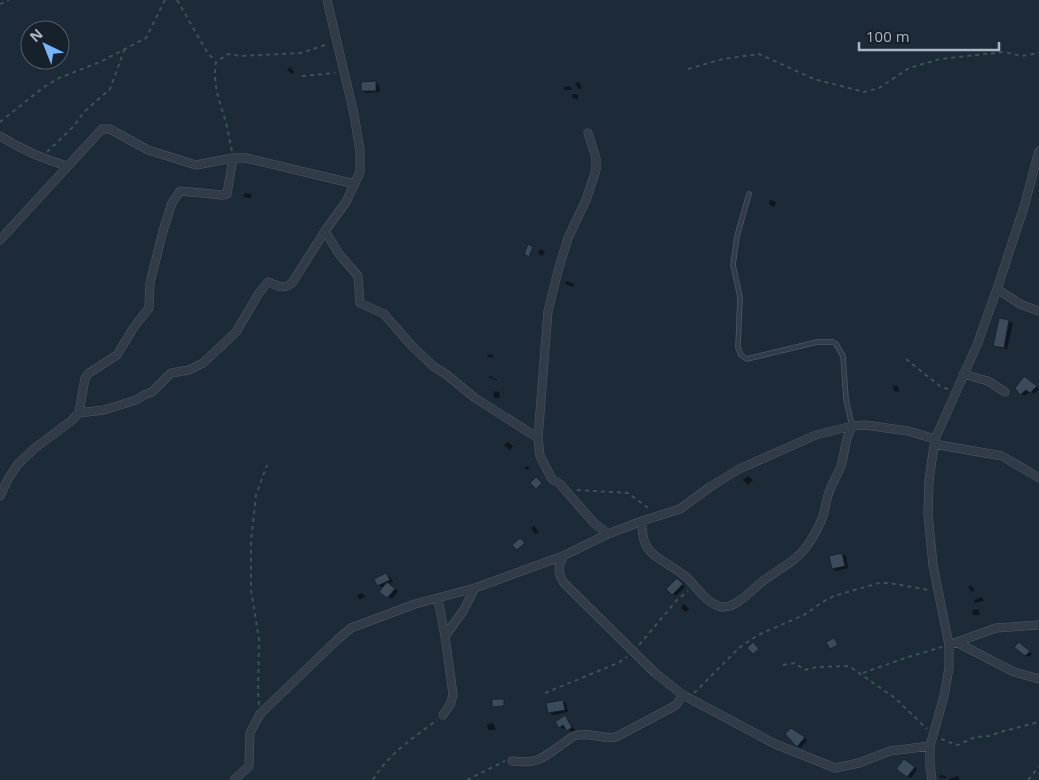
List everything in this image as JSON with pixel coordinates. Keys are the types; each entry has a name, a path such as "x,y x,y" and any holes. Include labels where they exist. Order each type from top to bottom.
{"street":[{"path":"79,413 104,410 136,400 152,392 170,374 189,370 202,363 236,332 259,293 268,282 281,288 287,287 292,283 346,202 360,172 360,151 327,0"},
{"path":"0,240 102,129 110,129 148,150 196,165 233,158 246,158 355,184"},
{"path":"588,133 596,158 596,170 586,200 568,238 548,310 538,438 540,456 552,479 560,484 594,523 608,534"},
{"path":"0,136 40,158 67,166"},
{"path":"932,780 930,746 944,696 952,644 933,565 928,514 929,480 934,441 977,345 1024,207 1039,151"},
{"path":"0,496 18,464 79,413 85,378 89,373 117,355 134,327 149,308 150,283 163,231 172,204 180,191 227,194 233,158"},
{"path":"325,231 338,254 358,276 360,303 384,314 412,346 433,366 475,398 538,438"},
{"path":"997,289 1020,304 1039,311"},
{"path":"963,374 988,381 1005,392"},
{"path":"234,780 249,766 250,732 260,714 351,628 415,604 475,588 563,556 608,534 680,509 739,469 816,435 852,426 865,425 908,431 934,441 1002,456 1039,478"},
{"path":"642,521 641,532 646,548 652,555 686,576 694,587 712,603 721,608 739,601 763,580 793,560 806,547 823,517 829,491 841,466 848,433 852,426"},
{"path":"563,556 558,575 564,583 655,672 686,697 775,744 835,768 890,751 930,746"},
{"path":"445,636 463,611 475,588"},
{"path":"438,599 453,694 451,703 442,715"},
{"path":"952,644 996,628 1039,625"},
{"path":"952,644 1014,672 1039,679"},
{"path":"512,761 528,763 538,761 573,737 583,734 609,738 616,736 670,709 686,697"}],"lane":[{"path":"749,194 737,236 733,265 740,297 738,348 741,355 747,359 817,342 833,342 843,356 846,400 852,426"}],"path":[{"path":"0,4 8,0"},
{"path":"0,122 44,87 59,78 100,62 146,38 165,0"},
{"path":"177,0 207,52 216,62"},
{"path":"233,158 227,127 216,92 214,73 216,62 228,54 241,56 301,53 336,41"},
{"path":"40,158 73,127 85,111 110,90 125,48"},
{"path":"688,69 723,59 760,54 814,79 864,92 879,88 908,68 940,59 1004,52 1022,56 1039,54"},
{"path":"302,76 344,73"},
{"path":"906,359 941,386 955,391"},
{"path":"260,714 258,693 259,639 251,590 251,542 256,495 267,465"},
{"path":"577,490 628,493 659,516"},
{"path":"686,697 740,647 758,635 804,615 834,596 879,583 939,590"},
{"path":"545,693 618,664 634,651 677,600 694,587"},
{"path":"862,673 952,644"},
{"path":"783,665 795,663 804,670 817,667 850,666 894,698 933,735 954,744 975,737 990,736 1039,722"},
{"path":"373,780 379,770 409,740 442,715"},
{"path":"467,780 503,761 512,761"},
{"path":"1028,780 1039,767"}],"building":[{"path":"376,81 376,91 361,91 361,82"},
{"path":"528,244 533,247 529,257 524,254"},
{"path":"999,318 1009,320 1004,348 993,346"},
{"path":"1024,376 1037,386 1030,393 1026,390 1020,395 1015,388"},
{"path":"536,477 542,483 536,489 530,483"},
{"path":"520,538 525,543 517,550 512,545"},
{"path":"842,553 845,566 832,569 829,556"},
{"path":"386,573 390,580 377,586 374,579"},
{"path":"677,578 683,584 672,595 666,589"},
{"path":"387,582 395,589 387,598 379,592"},
{"path":"834,638 838,645 830,649 826,642"},
{"path":"753,642 759,649 753,654 747,648"},
{"path":"1019,642 1030,651 1025,656 1014,647"},
{"path":"492,699 504,699 504,706 492,707"},
{"path":"563,700 565,710 548,713 546,703"},
{"path":"565,715 572,727 567,731 563,725 559,728 555,722"},
{"path":"791,728 805,737 797,747 785,734"},
{"path":"904,759 915,767 907,777 896,769"}]}
